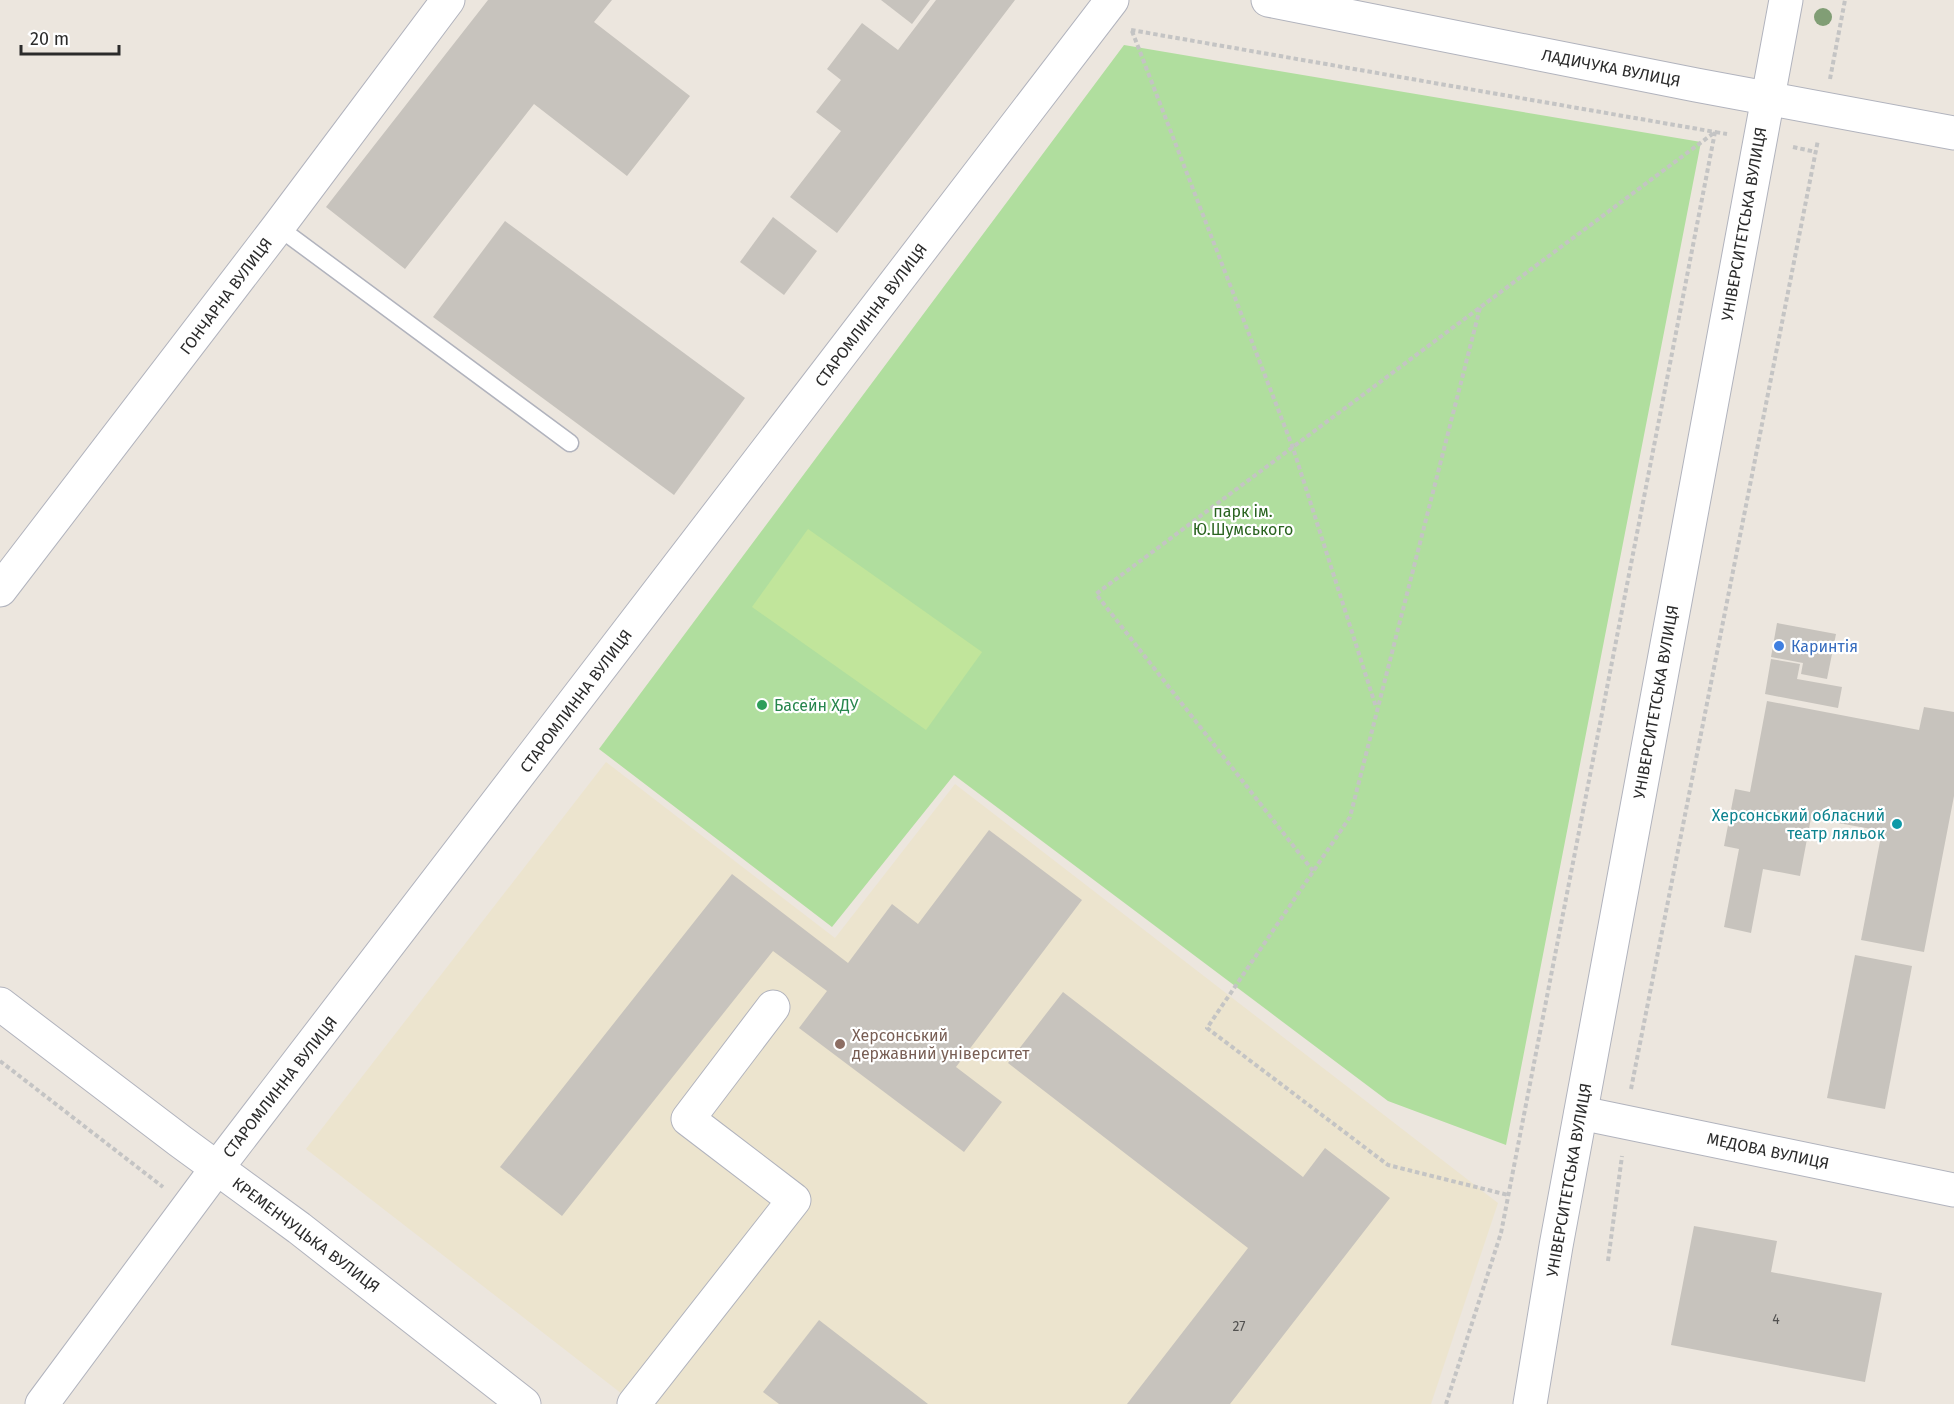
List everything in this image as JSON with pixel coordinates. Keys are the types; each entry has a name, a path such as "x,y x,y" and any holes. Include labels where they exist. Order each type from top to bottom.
{"street":[{"name":"ГОНЧАРНА ВУЛИЦЯ","path":"0,590 278,227 448,0"},
{"name":"СТАРОМЛИННА ВУЛИЦЯ","path":"42,1404 217,1168 1113,0"},
{"name":"ЛАДИЧУКА ВУЛИЦЯ","path":"1268,0 1767,99 1954,133"},
{"name":"УНІВЕРСИТЕТСЬКА ВУЛИЦЯ","path":"1530,1404 1556,1246 1786,0"},
{"name":"КРЕМЕНЧУЦЬКА ВУЛИЦЯ","path":"0,1004 299,1228 524,1404"},
{"path":"634,1404 794,1200 688,1119 773,1006"},
{"name":"МЕДОВА ВУЛИЦЯ","path":"1581,1113 1954,1190"}],"lane":[{"path":"278,227 570,443"}],"path":[{"path":"1829,88 1845,0"},
{"path":"1377,709 1293,448 1132,30 1728,135"},
{"path":"1608,1261 1632,1081 1820,130"},
{"path":"1313,871 1096,594 1715,132"},
{"path":"1446,1404 1501,1233 1715,132"},
{"path":"1792,147 1816,152"},
{"path":"1480,308 1350,817 1207,1028 1388,1165 1508,1195"},
{"path":"0,1061 160,1184 183,1215"}],"shaded area":[{"name":"Херсонський державний університет","path":"606,762 835,938 955,784 1498,1203 1431,1404 635,1404 306,1149"}],"green space":[{"name":"парк ім. Ю.Шумського","path":"1124,45 1701,142 1506,1145 1388,1101 954,775 832,927 599,749"},
{"path":"808,529 982,652 926,730 752,607"}],"building":[{"path":"488,0 612,0 594,22 690,96 627,176 534,104 405,269 326,207"},
{"path":"881,0 930,0 912,24"},
{"path":"936,0 1015,0 837,233 790,197 841,131 816,112 841,80 827,69 862,23 898,50"},
{"path":"773,217 817,251 784,295 740,262"},
{"path":"505,221 745,398 674,495 433,317"},
{"path":"1777,623 1836,634 1827,679 1801,674 1803,663 1771,657"},
{"path":"1771,659 1800,664 1797,679 1842,687 1838,708 1765,694"},
{"name":"Херсонський обласний театр ляльок","path":"1767,701 1919,730 1924,707 1954,712 1954,796 1924,952 1861,940 1882,831 1811,818 1800,876 1763,869 1751,933 1724,927 1739,849 1724,846 1735,789 1750,792"},
{"path":"989,830 1082,900 956,1067 1002,1102 964,1152 799,1028 827,991 773,951 562,1216 500,1167 732,874 848,963 892,904 918,924"},
{"path":"1855,955 1912,966 1885,1109 1827,1098"},
{"path":"1063,992 1303,1177 1325,1148 1390,1198 1230,1404 1127,1404 1248,1248 1008,1063"},
{"path":"1694,1226 1777,1241 1771,1272 1882,1293 1865,1382 1671,1345"},
{"path":"819,1320 928,1404 779,1404 763,1392"}],"place":[{"name":"Каринтія","path":"1779,646"},
{"name":"Басейн ХДУ","path":"762,705"},
{"name":"Херсонський обласний театр ляльок","path":"1897,824"},
{"name":"Херсонський державний університет","path":"840,1044"}]}
